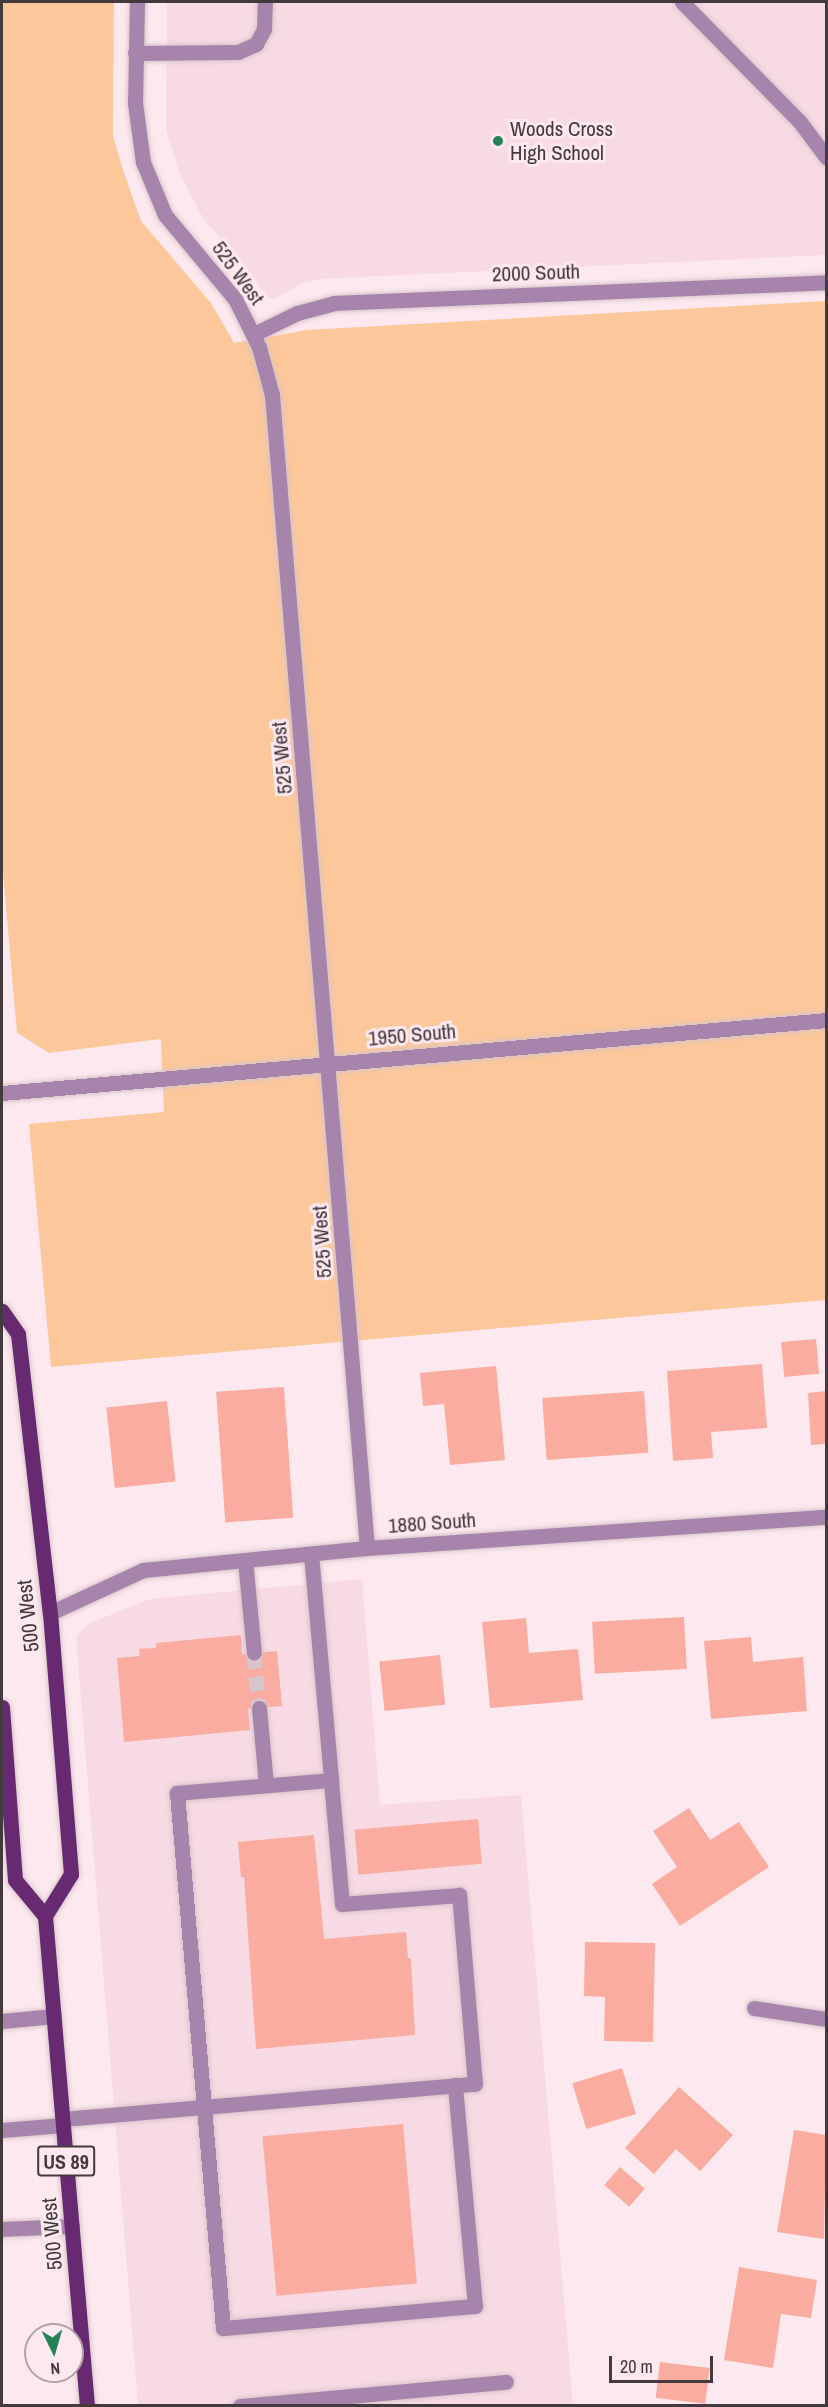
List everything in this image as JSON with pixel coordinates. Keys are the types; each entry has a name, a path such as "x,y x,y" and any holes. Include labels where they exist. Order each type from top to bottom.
{"main road":[{"name":"500 West","path":"2,1311 18,1334 50,1612 71,1874 45,1916 87,2406"},
{"path":"2,1707 15,1880 45,1916"}],"street":[{"name":"525 West","path":"137,2 136,133 156,196 165,215 235,298 254,334 266,367 275,421 367,1548"},
{"path":"135,53 237,52 256,44 264,29 265,2"},
{"path":"682,2 800,122 826,157"},
{"name":"2000 South","path":"254,334 297,313 334,303 826,282"},
{"name":"1950 South","path":"2,1093 826,1020"},
{"name":"1880 South","path":"50,1612 144,1570 367,1548 826,1517"},
{"path":"2,2130 204,2108 475,2084 459,1895 342,1904 311,1554"},
{"path":"245,1560 254,1653"},
{"path":"259,1708 266,1785"},
{"path":"331,1780 177,1793 224,2328 475,2306 455,2085"},
{"path":"754,2008 826,2019"},
{"path":"2,2021 54,2016"},
{"path":"2,2229 72,2226"},
{"path":"240,2406 506,2382"}],"shaded area":[{"path":"2,2 114,2 113,136 124,173 141,221 211,303 234,343 307,330 826,301 826,1300 51,1367 29,1124 164,1112 161,1039 49,1053 17,1033 2,861"},
{"name":"Woods Cross High School","path":"167,2 826,2 826,255 320,279 300,284 275,299 267,298 250,272 204,220 179,172 166,130"},
{"path":"362,1579 380,1805 521,1795 573,2405 138,2405 76,1636 88,1624 150,1599"}],"building":[{"path":"816,1339 819,1374 784,1377 781,1342"},
{"path":"762,1364 767,1428 711,1432 713,1458 673,1461 667,1371"},
{"path":"496,1366 505,1460 450,1465 444,1404 423,1406 420,1373"},
{"path":"284,1387 293,1518 225,1522 216,1392"},
{"path":"644,1391 648,1453 547,1460 542,1398"},
{"path":"826,1391 826,1444 811,1445 808,1393"},
{"path":"167,1401 175,1482 115,1488 106,1407"},
{"path":"684,1617 687,1669 595,1674 592,1622"},
{"path":"526,1618 529,1653 578,1649 583,1700 490,1708 482,1622"},
{"path":"241,1635 242,1654 277,1651 282,1706 248,1709 250,1730 124,1742 117,1658 140,1656 139,1649 156,1648 156,1643"},
{"path":"751,1637 753,1662 803,1657 807,1711 711,1719 704,1641"},
{"path":"440,1655 445,1705 385,1711 379,1661"},
{"path":"689,1808 710,1840 739,1822 769,1867 680,1926 652,1884 677,1867 653,1831"},
{"path":"478,1819 482,1864 358,1875 354,1830"},
{"path":"314,1835 324,1939 406,1932 408,1958 411,1958 415,2035 256,2049 244,1877 241,1877 238,1842"},
{"path":"585,1942 655,1943 653,2042 604,2041 605,1997 584,1996"},
{"path":"622,2068 636,2114 586,2129 572,2083"},
{"path":"679,2087 733,2135 700,2171 676,2149 654,2174 625,2148"},
{"path":"403,2124 417,2283 276,2296 263,2136"},
{"path":"794,2130 826,2135 824,2239 777,2232"},
{"path":"620,2167 645,2189 629,2207 604,2185"},
{"path":"739,2267 817,2280 811,2318 781,2314 773,2368 724,2360"},
{"path":"660,2362 710,2368 705,2404 656,2398"}],"tunnel":[{"path":"254,1653 259,1708"}],"place":[{"name":"Woods Cross High School","path":"498,141"}]}
